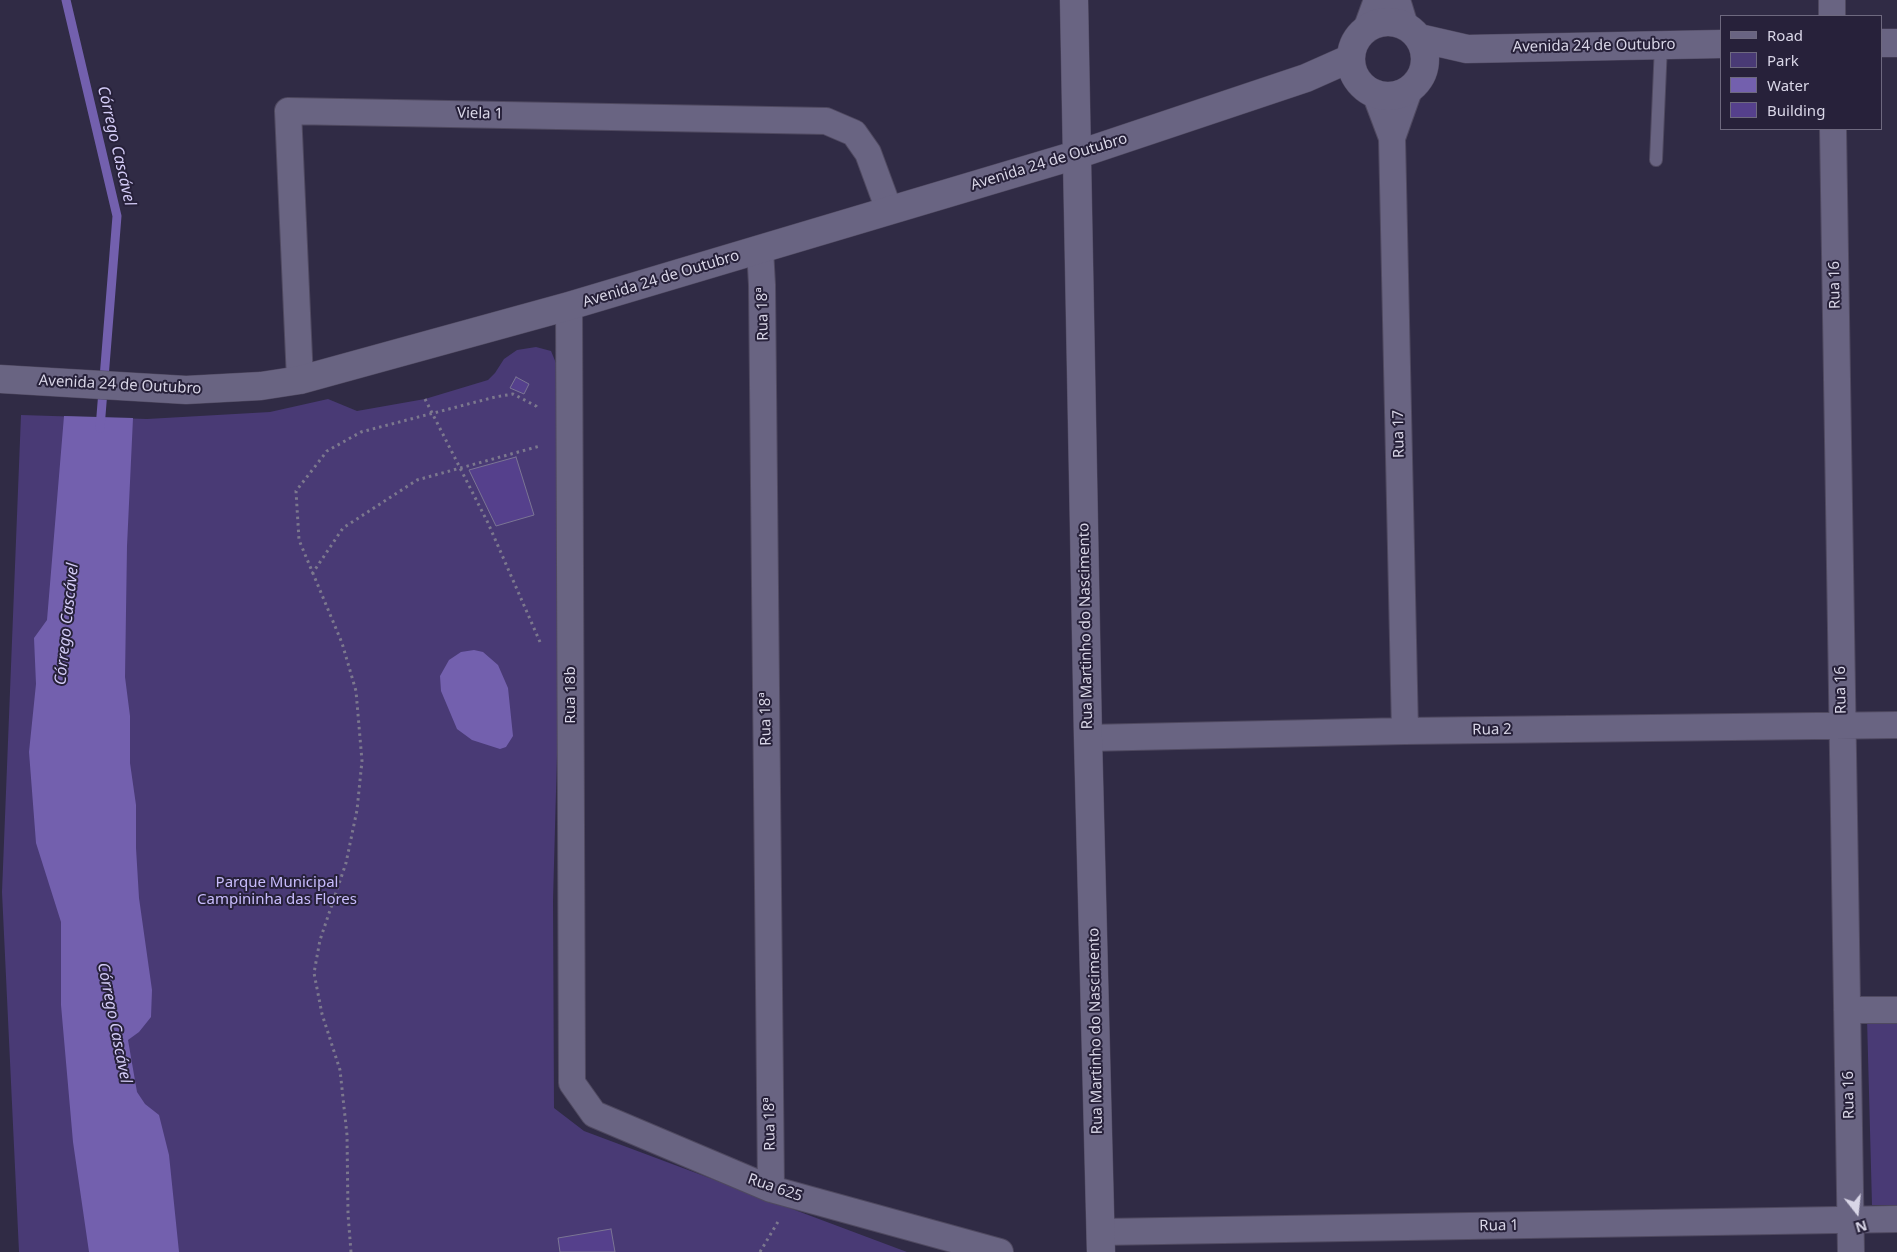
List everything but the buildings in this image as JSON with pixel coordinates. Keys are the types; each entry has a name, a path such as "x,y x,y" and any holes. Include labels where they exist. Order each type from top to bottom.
{"street":[{"name":"Rua Martinho do Nascimento","path":"1074,0 1088,738 1101,1242"},
{"path":"1377,0 1366,30 1355,42 1361,77 1392,96 1409,90 1419,80 1424,68 1425,52 1412,32 1398,0"},
{"path":"1832,0 1832,15"},
{"path":"1366,30 1385,22 1412,32"},
{"name":"Avenida 24 de Outubro","path":"1412,32 1467,49 1720,44"},
{"path":"1882,43 1897,43"},
{"name":"Avenida 24 de Outubro","path":"1424,68 1467,49"},
{"name":"Avenida 24 de Outubro","path":"2,379 186,390 261,386 300,380 569,306 1076,155 1306,78 1361,77"},
{"name":"Rua 17","path":"1361,77 1392,138"},
{"name":"Rua 17","path":"1405,730 1392,138 1409,90"},
{"name":"Viela 1","path":"300,380 288,111 826,121 854,133 868,154 889,210"},
{"name":"Rua 16","path":"1832,130 1851,1252"},
{"name":"Rua 18ª","path":"760,249 762,285 771,1189"},
{"name":"Rua 18b","path":"569,306 572,1083"},
{"name":"Rua 2","path":"1088,738 1405,730 1897,725"},
{"path":"1847,1010 1897,1010"},
{"name":"Rua 625","path":"572,1083 594,1114 771,1189 1000,1252"},
{"name":"Rua 1","path":"1101,1242 1897,1219"}],"lane":[{"path":"1656,160 1661,45"}],"path":[{"path":"351,1252 348,1214 347,1134 340,1070 322,1014 314,973 320,940 346,863 357,810 362,761 356,691 342,643 299,540 296,491 327,451 361,432 513,394 536,406 542,413"},
{"path":"425,398 488,523 543,648"},
{"path":"312,574 342,528 417,480 547,444"},
{"path":"760,1252 782,1215"}],"green space":[{"name":"Parque Municipal Campininha das Flores","path":"536,347 551,351 558,368 557,645 559,683 553,900 554,1108 584,1131 907,1252 19,1252 2,892 21,415 147,419 270,412 328,399 357,411 425,399 488,380 504,359 517,350"},
{"path":"1867,1018 1897,1018 1897,1205 1872,1205"}],"water":[{"path":"64,416 133,418 127,546 125,677 130,716 130,763 136,805 139,898 152,990 151,1017 139,1032 128,1040 137,1092 145,1104 159,1115 169,1155 179,1252 89,1252 73,1142 61,1005 61,922 36,843 29,752 36,684 34,638 47,620"},
{"path":"474,650 483,652 498,665 508,688 513,736 506,747 500,749 472,740 457,729 441,691 440,676 449,660 461,652"}],"waterway":[{"name":"Córrego Cascável","path":"66,0 117,216 100,428"}]}
